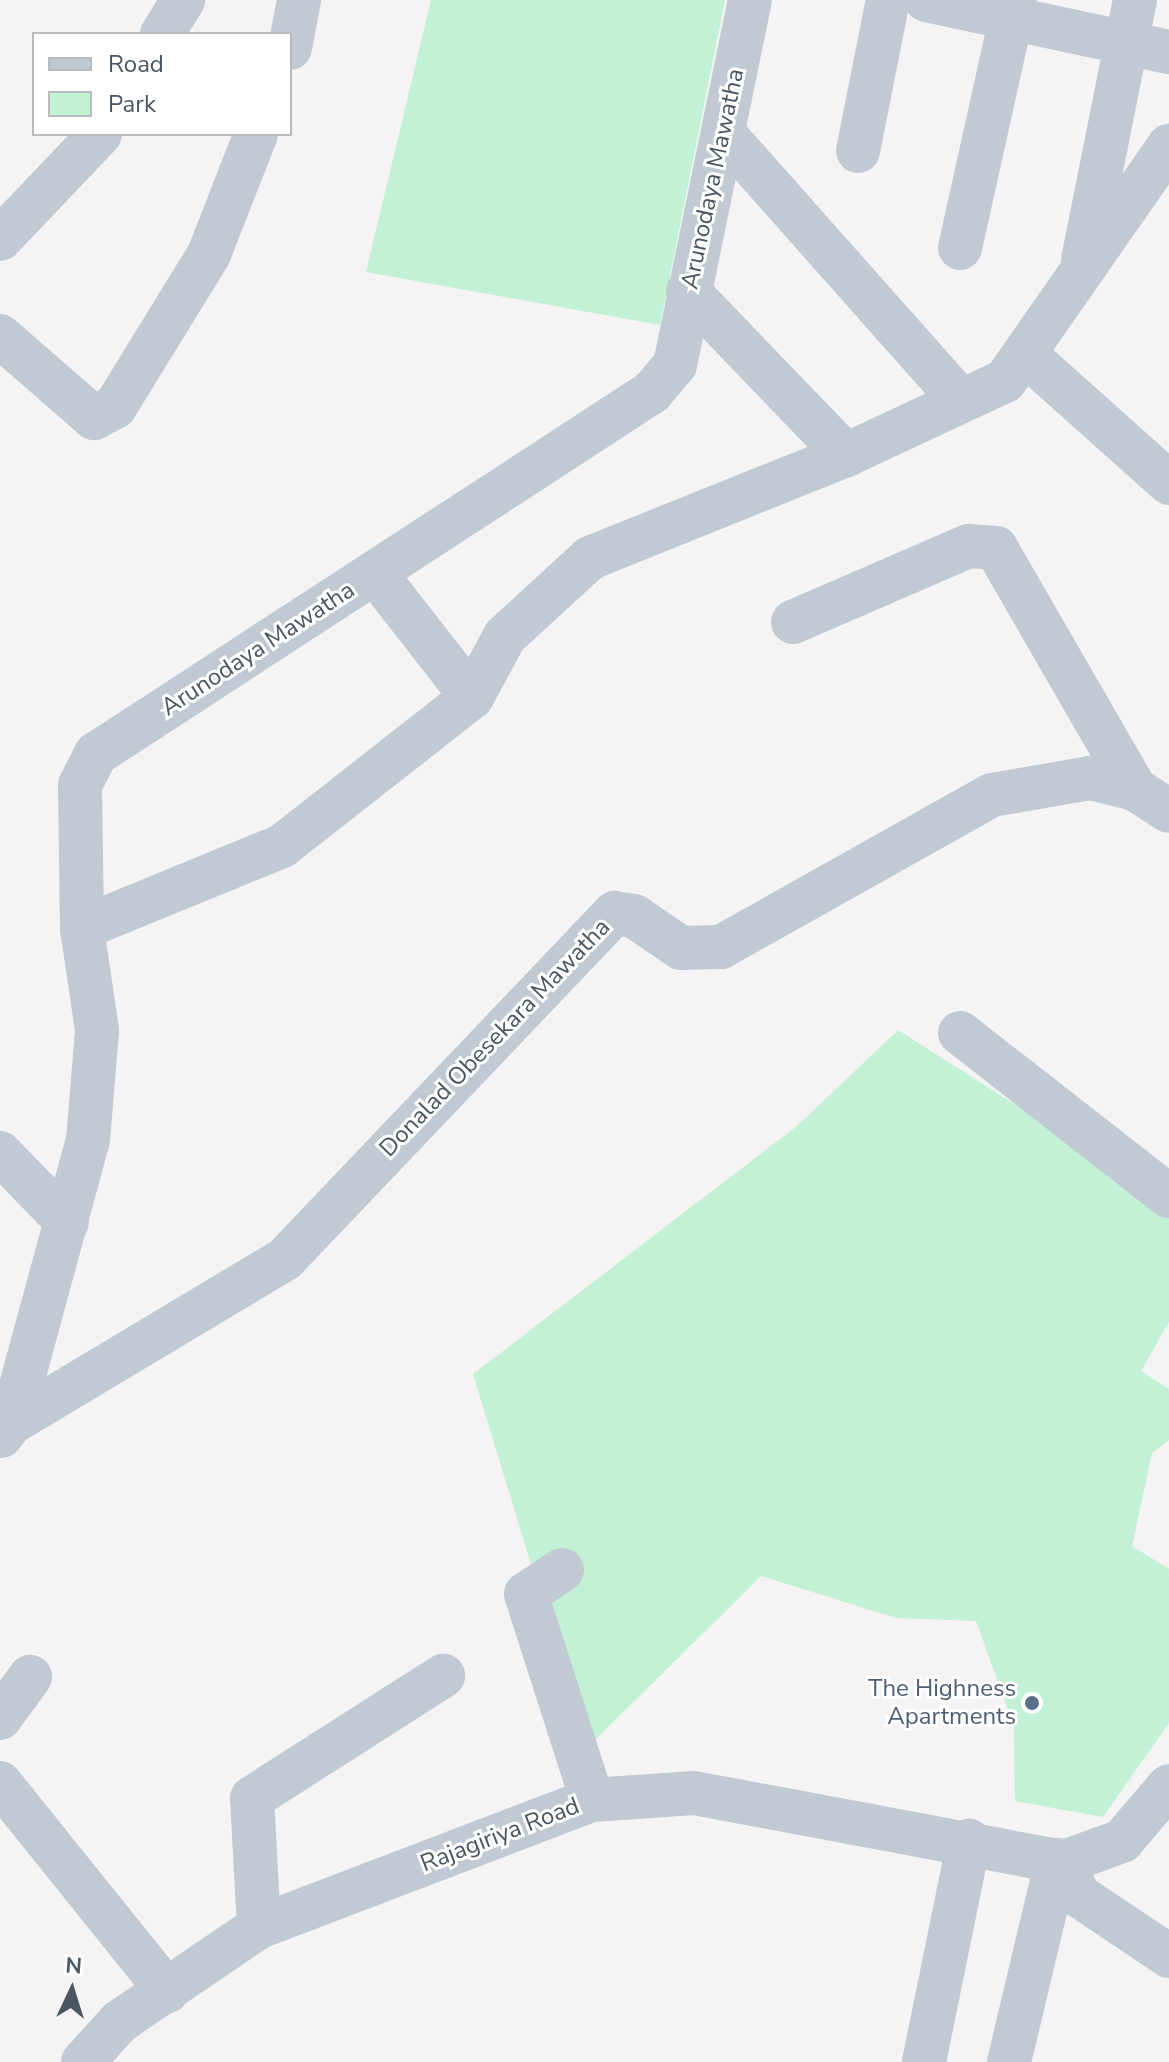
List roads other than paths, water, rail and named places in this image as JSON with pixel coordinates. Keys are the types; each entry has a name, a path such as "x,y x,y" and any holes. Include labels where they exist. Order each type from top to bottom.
{"street":[{"path":"163,32 183,0"},
{"path":"292,37 299,0"},
{"name":"Arunodaya Mawatha","path":"5,1431 88,1140 97,1030 82,928 80,785 96,754 652,392 675,365 688,291 725,135 750,0"},
{"path":"858,151 888,0"},
{"path":"926,0 1013,9 1127,43 1169,52"},
{"path":"1079,279 1135,0"},
{"path":"960,248 1013,9"},
{"path":"725,135 960,400"},
{"path":"0,239 98,136"},
{"path":"0,336 67,401 94,418 115,407 209,254 255,136"},
{"path":"82,928 282,846 472,697 505,636 590,558 846,455 1005,381 1169,146"},
{"path":"688,291 846,455"},
{"path":"1026,355 1169,483"},
{"path":"793,622 969,546 996,548 1152,800"},
{"path":"375,573 472,697"},
{"name":"Donalad Obesekara Mawatha","path":"5,1431 285,1259 615,913 634,916 681,948 721,947 992,795 1090,778 1152,800"},
{"path":"960,1033 1169,1196"},
{"path":"0,1153 67,1222"},
{"path":"562,1570 526,1594 592,1800"},
{"path":"259,1927 252,1798 443,1676"},
{"path":"0,1718 30,1677"},
{"path":"0,1783 167,1991"},
{"path":"1060,1861 1122,1841 1169,1786"},
{"name":"Rajagiriya Road","path":"83,2062 119,2022 259,1927 592,1800 694,1793 969,1841 1060,1861"},
{"path":"924,2062 969,1841"},
{"path":"1060,1861 1078,1895 1169,1956"},
{"path":"1009,2062 1060,1861"}],"place":[{"name":"The Highness Apartments","path":"1032,1703"}]}
